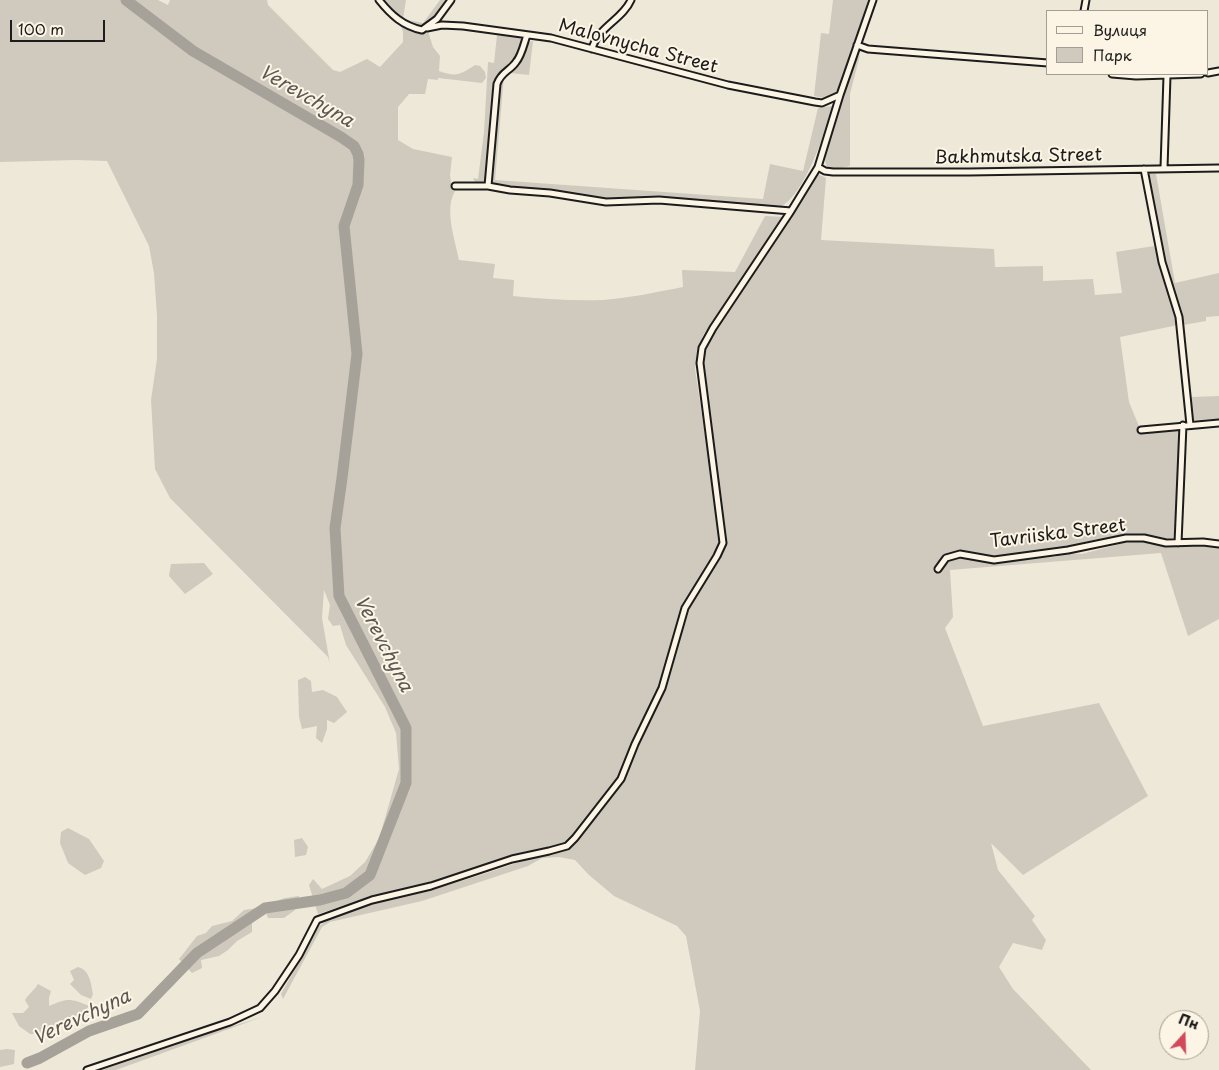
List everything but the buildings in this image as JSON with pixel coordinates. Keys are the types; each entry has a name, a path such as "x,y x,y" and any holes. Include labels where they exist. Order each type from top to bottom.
{"street":[{"path":"379,0 391,15 400,21 413,28 425,29 437,19 451,0"},
{"path":"592,49 606,27 622,14 631,0"},
{"path":"87,1070 230,1022 260,1008 276,991 300,955 317,920 372,900 431,886 512,860 567,846 622,779 635,744 662,688 684,608 717,556 723,543 700,363 702,348 713,328 791,212 818,167 840,95 873,0"},
{"name":"Malovnycha Street","path":"425,29 442,25 456,25 551,38 728,85 815,102 822,102 840,95"},
{"path":"488,186 497,84 503,73 516,63 527,35"},
{"path":"858,45 868,49 1046,63"},
{"path":"1124,75 1184,75"},
{"path":"1164,168 1167,76"},
{"name":"Bakhmutska Street","path":"818,167 825,171 833,172 1219,168"},
{"path":"1144,169 1162,262 1179,317 1190,425"},
{"path":"455,186 488,186 606,202 659,200 791,212"},
{"path":"1141,430 1219,423"},
{"path":"1178,543 1183,425"},
{"name":"Tavriiska Street","path":"938,569 946,558 960,554 994,560 1068,550 1126,538 1144,538 1166,543 1204,542 1219,544"}],"green space":[{"path":"0,0 158,0 168,5 170,0 267,0 268,5 333,70 340,72 367,59 380,67 403,42 403,32 400,23 415,31 428,31 433,47 440,56 439,71 458,74 475,65 480,66 485,72 486,78 482,83 438,78 438,80 428,79 425,94 409,94 398,107 398,140 413,149 452,157 450,175 452,190 455,191 450,207 450,216 459,260 495,264 493,278 514,280 513,296 569,300 613,299 683,287 682,270 735,272 765,216 785,217 703,335 698,350 695,369 720,533 720,544 717,554 681,610 662,684 617,780 578,832 567,843 363,899 318,914 309,885 313,879 322,889 350,876 365,862 379,839 399,769 396,733 385,707 346,645 340,625 333,626 328,619 330,605 324,590 322,618 330,664 328,657 170,498 155,469 151,400 157,359 157,316 154,273 149,246 107,161 0,162"},
{"path":"381,0 406,0 403,19 423,23 440,0 448,0 432,22 419,27 407,23"},
{"path":"833,0 870,0 839,88 835,93 824,98 814,96 821,33 829,34"},
{"path":"497,35 522,38 516,59 495,80 486,178 483,182 476,184 473,178 478,179 484,132 488,62 494,63"},
{"path":"533,41 529,75 510,73 518,67 528,42"},
{"path":"860,55 850,94 850,166 833,169 827,166 826,150 845,85"},
{"path":"504,76 495,180 763,199 770,164 803,171 818,108 833,106 806,177 789,201 779,208 664,198 607,199 493,184 491,179 500,82"},
{"path":"816,173 826,178 821,240 994,249 995,267 1043,266 1043,281 1093,279 1095,295 1122,293 1116,252 1154,246 1170,295 1178,325 1120,337 1129,402 1141,431 1181,427 1176,541 1166,541 1144,536 994,558 962,553 945,557 938,569 940,570 947,559 960,556 996,561 1055,557 1066,553 1082,554 1131,541 1151,542 1167,546 1219,547 1219,619 1188,636 1161,553 950,570 953,617 945,628 983,726 1099,703 1148,796 1023,875 991,843 998,870 1035,916 1032,920 1046,940 1042,950 1013,943 999,967 1013,989 1091,1070 695,1070 700,1011 686,936 677,926 614,896 589,875 575,860 559,857 542,858 528,866 422,901 330,922 322,927 283,999 281,994 319,926 331,918 360,907 435,889 568,847 577,841 622,784 665,687 693,597 711,572 724,543 702,365 705,347"},
{"path":"1148,174 1156,174 1175,283 1219,273 1219,316 1206,317 1206,321 1183,325 1168,274"},
{"path":"1219,396 1219,419 1193,420 1191,397"},
{"path":"204,563 213,574 185,594 169,576 171,564"},
{"path":"305,677 311,681 312,692 323,690 337,697 347,712 334,723 327,720 327,729 322,743 316,738 317,726 302,729 299,717 298,680"},
{"path":"68,828 89,839 104,861 101,868 85,875 68,863 60,843 61,832"},
{"path":"302,838 308,847 306,855 295,857 294,840"},
{"path":"299,896 295,910 284,918 268,918 266,913 272,904 284,898"},
{"path":"258,908 260,913 252,921 252,932 237,941 219,956 201,960 202,968 192,973 179,959 197,936 206,933 212,926 232,921 244,910"},
{"path":"78,967 85,971 89,978 93,994 91,999 81,995 70,984 74,980 70,971"},
{"path":"38,984 51,991 49,1006 69,1000 89,1006 84,1013 71,1018 55,1032 30,1034 19,1026 12,1013 23,1013 29,1007 25,1000"},
{"path":"262,1017 116,1070 102,1070 210,1033"},
{"path":"0,1050 15,1050 14,1064 0,1067"}],"waterway":[{"name":"Verevchyna","path":"27,1063 40,1058 89,1031 138,1014 197,953 265,908 320,900 346,893 370,875 406,783 406,728 339,596 335,528 357,354 344,226 358,185 358,154 354,146 341,137 193,51 126,0"}]}
